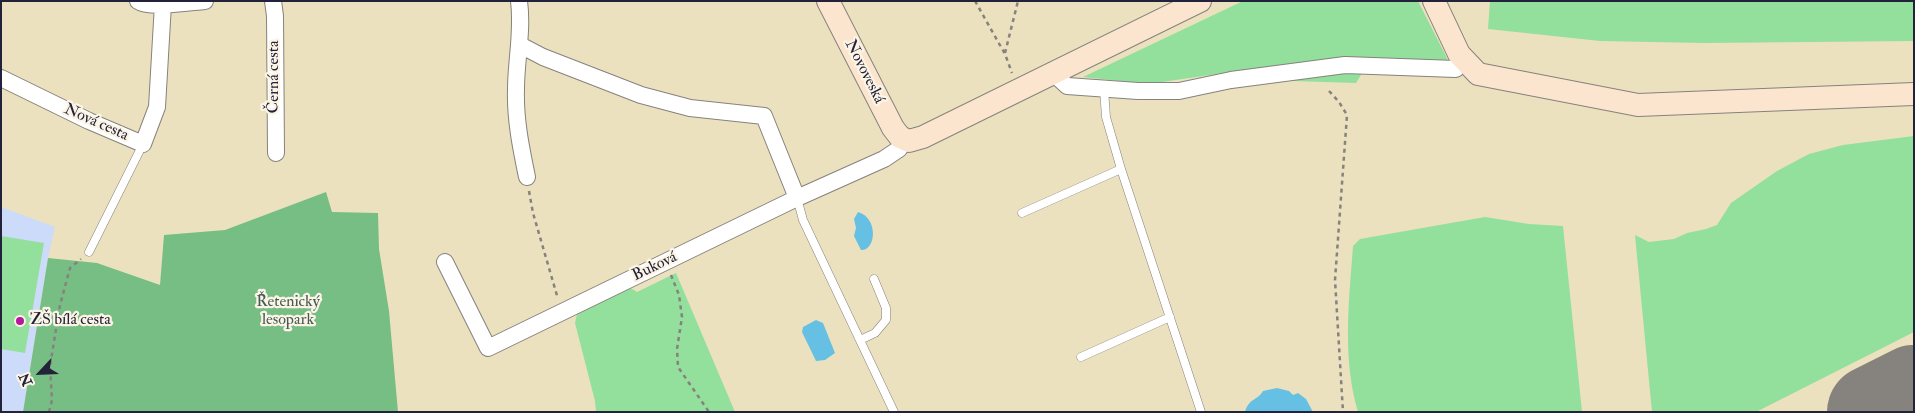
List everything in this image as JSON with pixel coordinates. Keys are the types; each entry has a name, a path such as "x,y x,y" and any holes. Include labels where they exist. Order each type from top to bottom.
{"street":[{"path":"138,1 146,4 205,1"},
{"name":"Černá cesta","path":"273,1 275,16 276,153"},
{"path":"519,1 520,45 516,91 517,127 527,177"},
{"name":"Novoveská","path":"828,1 893,128 905,140"},
{"path":"905,140 909,142 923,137 1200,1"},
{"path":"1434,1 1459,54 1478,74 1638,104 1914,94"},
{"name":"Nová cesta","path":"1,78 88,121 143,144 157,107 163,4"},
{"path":"520,45 544,57 641,95 690,108 764,116 797,198"},
{"path":"1052,73 1067,86 1138,91 1179,91 1231,80 1345,65 1456,69"},
{"name":"Buková","path":"445,262 488,348 797,198 889,156 899,149 905,140"}],"lane":[{"path":"1104,89 1106,117 1121,169 1201,412"},
{"path":"89,252 143,144"},
{"path":"1022,213 1121,169"},
{"path":"797,198 804,220 894,412"},
{"path":"860,340 876,333 886,320 886,308 874,279"},
{"path":"1081,357 1170,317"}],"path":[{"path":"975,1 1005,54 1020,89"},
{"path":"1005,54 1018,1"},
{"path":"1329,92 1339,102 1347,115 1335,280 1342,412"},
{"path":"527,177 533,213 562,312"},
{"path":"53,412 50,366 60,306 70,268 89,252"},
{"path":"666,262 679,295 682,317 677,349 678,367 708,412"},
{"path":"48,412 51,403"}],"shaded area":[{"name":"ZŠ bílá cesta","path":"1,207 55,227 48,258 23,412 1,412"}],"green space":[{"path":"1243,1 1418,1 1457,78 1364,70 1356,83 1293,81 1286,64 1148,84 1083,77"},
{"path":"1490,1 1914,1 1914,41 1705,43 1600,41 1488,29"},
{"path":"1914,136 1914,332 1756,412 1652,412 1635,235 1649,242 1674,239 1687,233 1717,225 1731,203 1777,171 1809,154 1843,145"},
{"name":"Řetenický lesopark","path":"326,192 332,212 378,213 379,249 389,311 398,412 23,412 48,258 97,263 160,285 164,235 225,230"},
{"path":"1485,217 1529,224 1563,226 1582,412 1358,412 1353,392 1348,350 1353,246 1360,239"},
{"path":"1,236 44,243 25,353 1,349"},
{"path":"676,273 735,412 596,412 595,401 575,323 578,310 627,286 637,292"}],"water":[{"path":"858,212 865,215 872,227 873,234 870,245 866,249 861,250 854,236 856,228 854,219"},
{"path":"816,320 823,323 835,353 825,360 816,361 802,332 803,327"},
{"path":"1277,388 1289,391 1293,395 1298,393 1306,399 1313,412 1245,412 1249,404 1263,391"}],"runway":[{"path":"1874,412 1914,392"}],"place":[{"name":"ZŠ bílá cesta","path":"20,321"}]}
